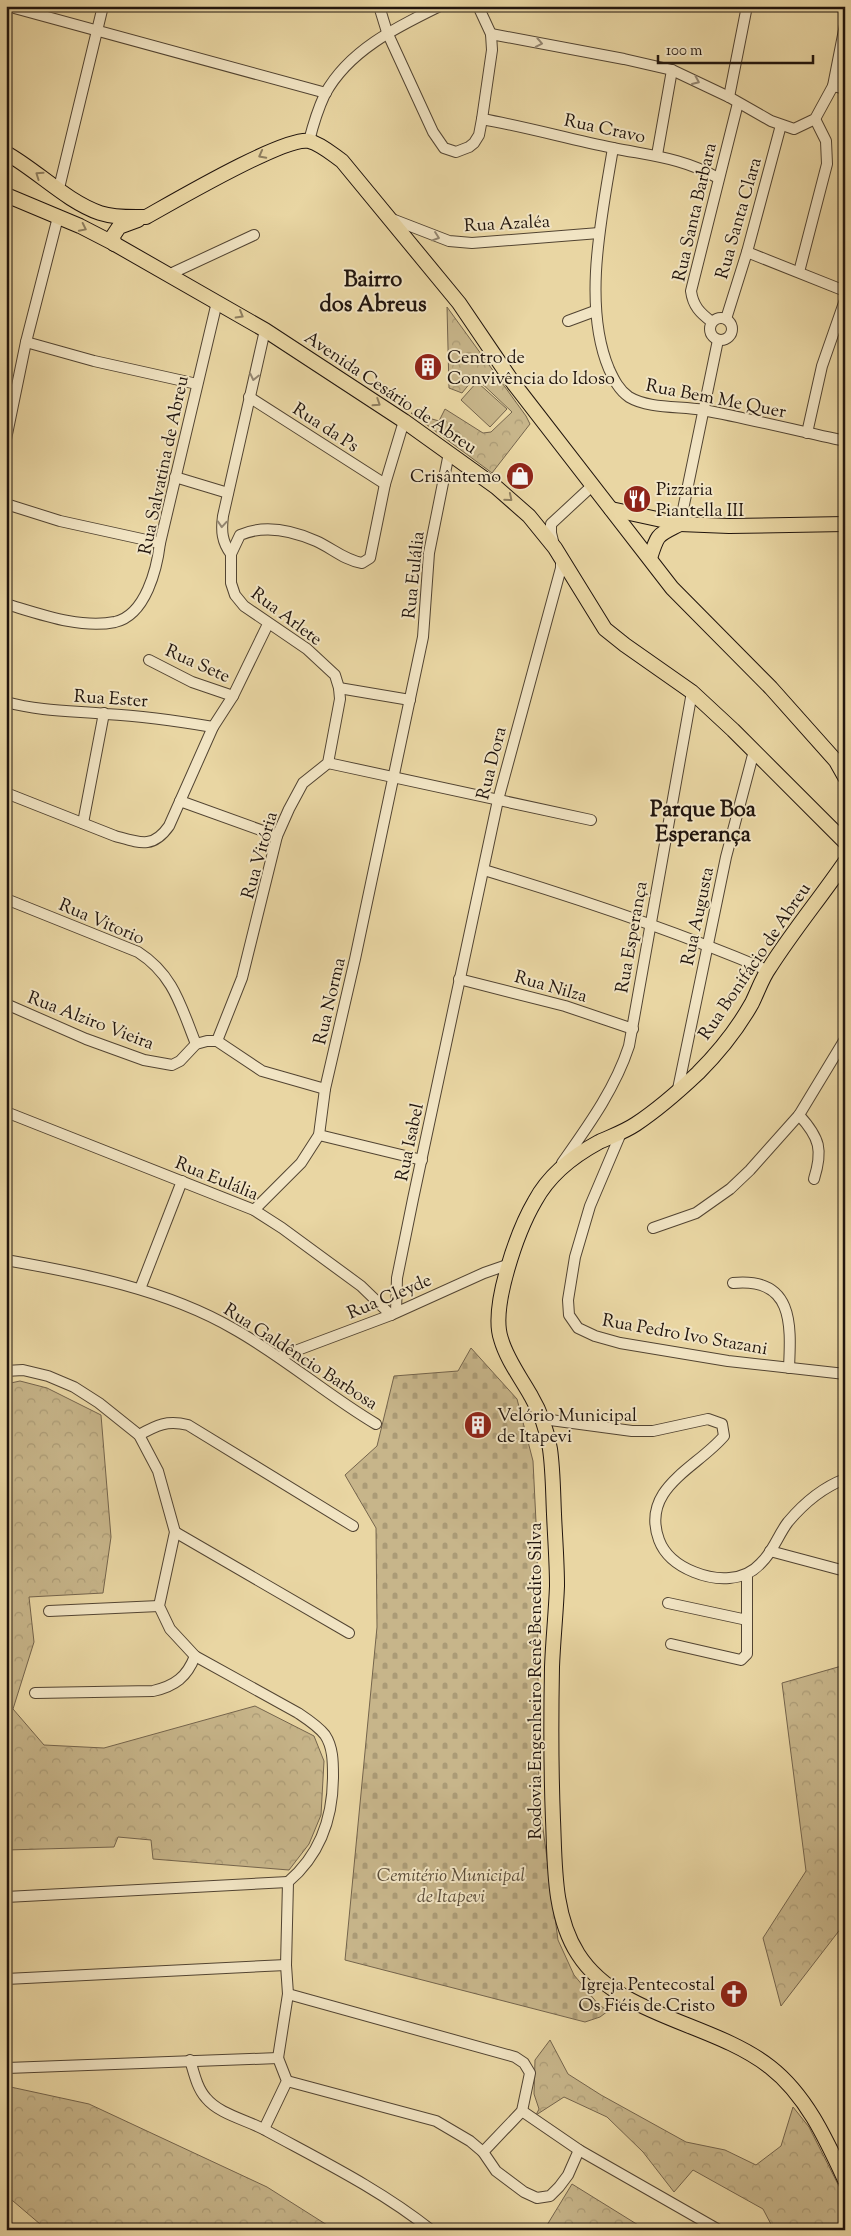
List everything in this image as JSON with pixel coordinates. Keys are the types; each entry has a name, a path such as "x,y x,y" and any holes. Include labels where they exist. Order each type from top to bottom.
{"main road":[{"path":"114,244 113,236 119,228 146,217 270,151 292,143 309,141 324,148 342,161 459,303 514,384 672,588 784,702 836,761 845,777"},
{"path":"6,153 99,212 114,216 146,217"},
{"name":"Avenida Cesário de Abreu","path":"6,195 114,244 265,330 404,421 496,487 529,516 558,553 605,629 692,692 845,842"},
{"path":"610,509 680,524 729,526 845,524"},
{"path":"650,558 653,545 660,534 680,524"},
{"name":"Rua Bonifácio de Abreu","path":"510,1264 533,1204 557,1170 598,1143 621,1133 651,1113 697,1074 730,1036 750,1006 767,970 845,862"},
{"name":"Rodovia Engenheiro Renê Benedito Silva","path":"510,1264 501,1291 498,1316 500,1337 543,1419 550,1449 557,1584 550,1754 557,1892 569,1934 576,1952 590,1970 620,1993 658,2013 724,2040 752,2054 773,2069 792,2087 811,2113 829,2145 845,2180"}],"street":[{"path":"7,6 326,93"},
{"path":"59,188 103,6"},
{"path":"379,6 387,32 433,132 444,148 450,152 462,151 474,143 482,119 492,50 491,34 478,6"},
{"path":"309,141 316,116 326,93 339,74 387,32 440,6"},
{"name":"Rua Santa Barbara","path":"712,322 692,302 691,291 718,178 734,100 747,6"},
{"path":"491,34 672,70 781,125 794,129 815,119 833,86 845,25"},
{"path":"657,154 672,70"},
{"path":"833,86 845,89"},
{"name":"Rua Cravo","path":"482,119 613,148 657,154 683,161 718,178"},
{"path":"799,272 827,164 826,141 815,119"},
{"name":"Rua Santa Clara","path":"726,319 747,252 781,125"},
{"name":"Rua Bem Me Quer","path":"613,148 599,233 596,311 604,358 620,389 629,397 644,403 704,410 845,441"},
{"path":"6,440 26,342 58,217"},
{"name":"Rua Azaléa","path":"391,219 419,232 449,241 472,243 599,233"},
{"path":"168,275 254,235"},
{"path":"747,252 845,291"},
{"path":"807,433 822,366 845,300"},
{"name":"Rua Salvatina de Abreu","path":"6,604 72,621 117,622 132,613 150,586 156,572 160,543 217,302"},
{"path":"568,321 596,311"},
{"path":"718,318 726,319 731,324 731,335 725,340 718,340 710,333 712,322 718,318"},
{"path":"265,330 249,396 221,532 224,545 231,554 240,535 263,528 278,529 316,541 352,561 362,564 370,558 385,484 404,421"},
{"path":"680,524 718,340"},
{"path":"26,342 94,361 197,384"},
{"name":"Rua da Ps","path":"249,396 385,484"},
{"name":"Rua Eulália","path":"393,778 423,637 429,553 449,453"},
{"path":"175,477 228,493"},
{"path":"558,553 550,533 551,524 592,486"},
{"path":"6,504 60,521 160,543"},
{"path":"529,516 551,524"},
{"name":"Rua Dora","path":"459,979 498,800 560,568 558,553"},
{"name":"Rua Arlete","path":"231,554 230,583 235,595 244,606 307,649 335,675 339,688"},
{"path":"6,793 131,840 155,842 169,826 214,727 233,696 268,624"},
{"name":"Rua Sete","path":"149,660 192,682 233,696"},
{"path":"410,700 339,688 338,721 328,763 590,820"},
{"name":"Rua Esperança","path":"557,1170 614,1084 623,1066 633,1029 692,692"},
{"name":"Rua Ester","path":"6,702 20,706 156,718 214,727"},
{"path":"83,823 104,713"},
{"name":"Rua Augusta","path":"678,1090 726,857 754,751"},
{"name":"Rua Vitória","path":"217,1042 242,978 277,836 288,809 303,783 328,763"},
{"name":"Rua Norma","path":"254,1210 302,1163 318,1135 326,1089 393,778"},
{"path":"180,801 277,836"},
{"path":"484,870 574,897 708,945 767,970"},
{"name":"Rua Vitorio","path":"6,899 138,952 152,961 165,975 175,992 196,1044"},
{"name":"Rua Nilza","path":"459,979 565,1006 633,1029"},
{"name":"Rua Isabel","path":"394,1314 397,1278 459,979"},
{"name":"Rua Alziro Vieira","path":"6,1004 86,1038 159,1064 172,1065 180,1061 196,1044"},
{"path":"653,1228 696,1213 730,1189 770,1150 799,1115 845,1039"},
{"path":"196,1044 207,1041 217,1042 262,1071 326,1089"},
{"name":"Rua Eulália","path":"6,1112 254,1210 282,1228 361,1286 394,1314"},
{"path":"799,1115 818,1141 819,1159 814,1179"},
{"name":"Rua Pedro Ivo Stazani","path":"621,1133 590,1206 574,1264 568,1300 570,1315 578,1328 595,1336 620,1343 728,1361 845,1374"},
{"path":"318,1135 422,1160"},
{"path":"140,1289 182,1181"},
{"name":"Rua Galdêncio Barbosa","path":"6,1260 140,1289 211,1317 234,1328 279,1357 376,1424"},
{"name":"Rua Cleyde","path":"279,1357 394,1314 484,1273 510,1264"},
{"path":"733,1283 755,1284 767,1288 785,1305 789,1318 789,1368"},
{"path":"6,1371 23,1370 48,1376 74,1387 99,1403 139,1435 158,1471 175,1532 159,1606 170,1629 195,1656 298,1713 324,1735 330,1746 333,1761 333,1783 326,1830 313,1856 301,1871 288,1882 238,1883 6,1897"},
{"path":"543,1419 632,1431 653,1431 708,1419 722,1424 724,1436 677,1477 661,1495 655,1524 664,1551 684,1567 712,1577 727,1578 747,1575 761,1564 787,1524 802,1506 818,1493 845,1479"},
{"path":"139,1435 159,1424 173,1421 188,1425 353,1526"},
{"path":"175,1532 349,1632"},
{"path":"770,1551 845,1571"},
{"path":"671,1644 741,1660 746,1654 747,1575"},
{"path":"668,1603 747,1620"},
{"path":"49,1611 159,1606"},
{"path":"36,1693 153,1691 169,1687 180,1680 190,1669 195,1656"},
{"path":"264,2129 287,2081 278,2058 288,1994 286,1965 288,1882"},
{"path":"6,1979 286,1965"},
{"path":"288,1994 515,2057 524,2063 530,2073 522,2111 483,2152"},
{"path":"8,2068 278,2058"},
{"path":"190,2060 198,2086 206,2098 217,2108 264,2129 395,2203 431,2230"},
{"path":"287,2081 436,2121 470,2141 483,2152 496,2171 511,2184 537,2198 550,2196 559,2188 568,2175 579,2150"},
{"path":"522,2111 579,2150 719,2230"}],"green space":[{"path":"447,307 530,424 492,473 411,413 439,421 445,409 483,433 491,432 512,412 475,377 462,393 449,388"},
{"path":"477,382 507,409 490,427 461,400"},
{"name":"Cemitério Municipal de Itapevi","path":"471,1348 517,1399 533,1461 537,1542 539,1799 558,1940 574,1975 598,2004 608,2011 600,2017 585,2022 345,1960 377,1627 376,1528 345,1475 377,1446 394,1376 458,1371"},
{"path":"20,1381 47,1388 101,1415 111,1537 103,1593 29,1597 34,1642 13,1709 44,1745 104,1748 255,1706 314,1736 324,1761 321,1815 309,1844 289,1870 153,1859 151,1840 118,1837 114,1847 6,1850 6,1384"},
{"path":"845,1665 845,1923 781,2006 763,1938 806,1871 782,1683"},
{"path":"550,2040 568,2074 601,2095 686,2142 725,2150 756,2165 781,2146 793,2107 809,2127 845,2198 845,2230 774,2230 763,2209 693,2170 674,2192 643,2152 607,2117 564,2097 536,2115 539,2109 534,2094 535,2060"},
{"path":"6,2086 89,2104 267,2187 335,2230 47,2230 6,2195"},
{"path":"572,2184 643,2228 650,2230 544,2230"}],"place":[{"name":"Centro de Convivência do Idoso","path":"428,367"},
{"name":"Crisântemo","path":"520,476"},
{"name":"Pizzaria Piantella III","path":"637,499"},
{"name":"Velório Municipal de Itapevi","path":"478,1425"},
{"name":"Igreja Pentecostal Os Fiéis de Cristo","path":"734,1994"}],"district":[{"name":"Bairro dos Abreus","path":"373,290"},
{"name":"Parque Boa Esperança","path":"703,820"}]}
